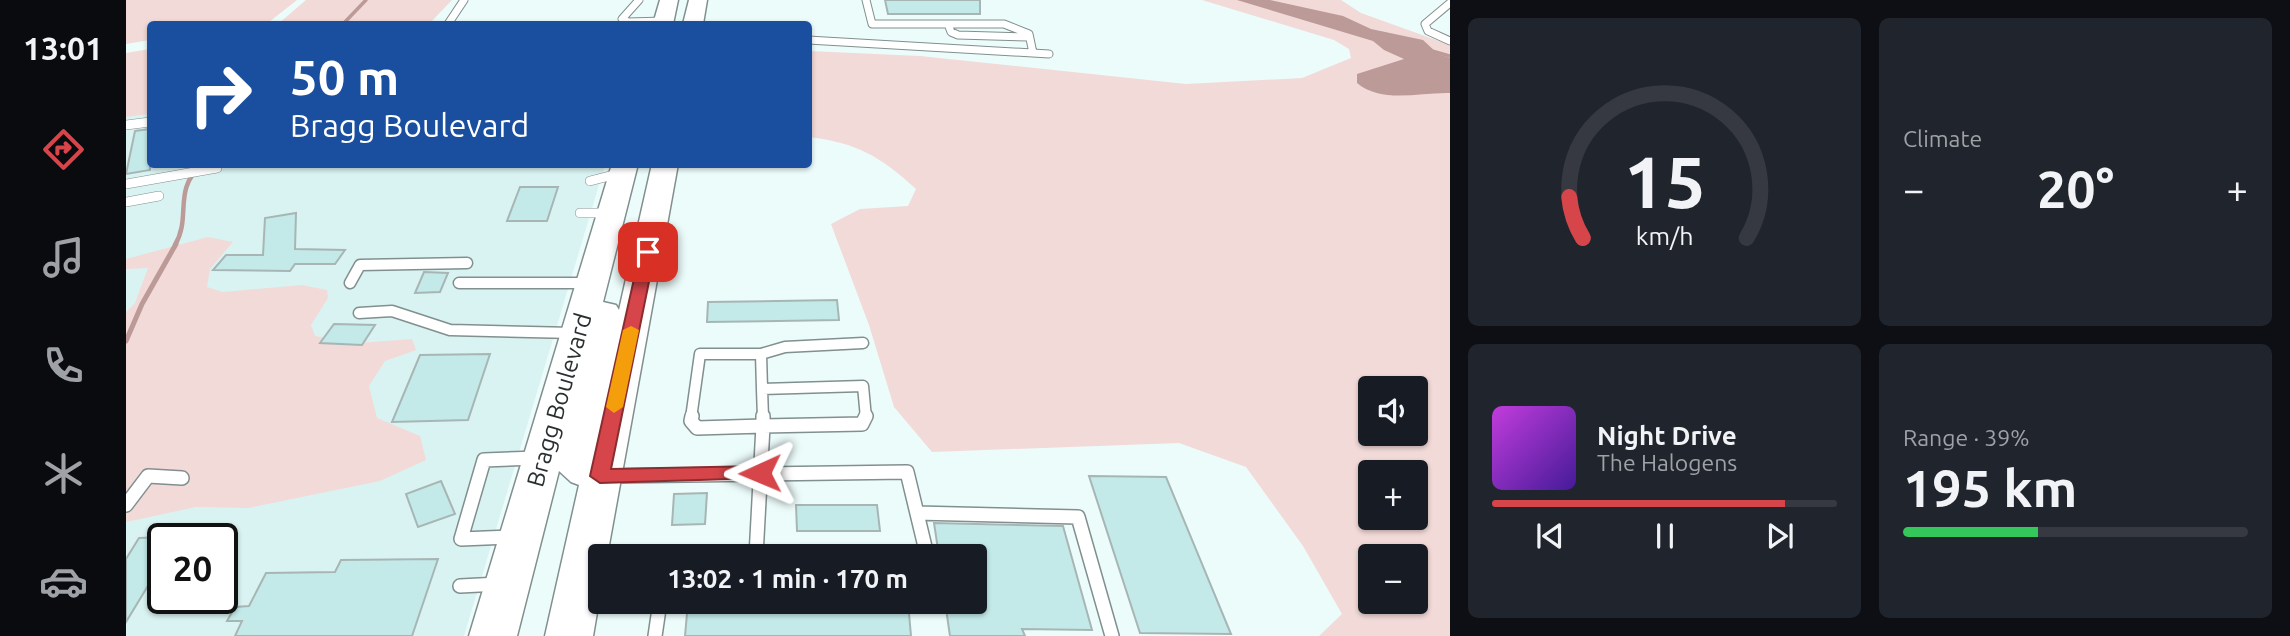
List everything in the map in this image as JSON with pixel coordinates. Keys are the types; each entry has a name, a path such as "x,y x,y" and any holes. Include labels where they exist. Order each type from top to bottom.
{"main road":[{"path":"664,21 669,0"},
{"path":"694,21 698,0"},
{"name":"Bragg Boulevard","path":"492,636 624,168"},
{"name":"Bragg Boulevard","path":"569,636 664,168"},
{"path":"592,283 606,303 577,433 575,464 584,472 600,476"}],"lane":[{"path":"450,21 464,0"},
{"path":"626,21 622,19 624,15 639,0"},
{"path":"866,0 872,24 1004,24 1021,29 1029,37 1034,53"},
{"path":"1450,3 1425,24 1428,31 1450,41"},
{"path":"948,24 951,32 958,35 1029,37"},
{"path":"1011,37 1013,52"},
{"path":"812,40 1049,54"},
{"path":"126,125 147,122"},
{"path":"126,184 216,168"},
{"path":"590,181 624,168"},
{"path":"126,202 159,196"},
{"path":"580,213 612,213"},
{"path":"349,283 360,265 467,263"},
{"path":"458,283 592,283"},
{"path":"359,313 392,312 450,330 577,333"},
{"path":"761,388 863,386 866,419 862,424 763,427 697,428 691,422 700,354 761,354 785,347 863,343"},
{"path":"757,544 763,427 761,354"},
{"path":"521,537 461,538 484,460 543,458"},
{"path":"600,476 907,472 925,544"},
{"path":"126,505 148,476 182,478"},
{"path":"918,513 1078,517 1112,636"},
{"path":"460,586 508,583"},
{"path":"655,636 658,614"}],"shaded area":[{"path":"126,0 297,0 270,21 147,21 147,40 126,44"},
{"path":"306,0 452,0 432,21 282,21"},
{"path":"1202,0 1341,0 1361,13 1450,45 1450,636 1319,636 1342,614 1303,546 1246,467 1179,443 932,452 894,407 869,325 831,224 860,209 908,206 916,189 891,168 867,153 841,143 812,138 812,51 920,56 1186,84 1302,78 1351,58 1349,49 1334,40"},
{"path":"1237,0 1270,0 1343,16 1371,29 1423,40 1438,54 1450,58 1450,93 1402,96 1367,89 1357,83 1357,74 1404,59 1384,50 1373,41"},
{"path":"147,50 147,114 126,117 126,53"},
{"path":"147,114 147,168 604,168 464,636 126,636 126,117"},
{"path":"208,237 233,242 210,269 207,287 223,292 302,285 327,290 328,298 311,325 315,336 358,343 412,339 416,350 385,361 369,386 377,418 420,436 426,460 380,481 248,508 196,507 126,522 126,312 135,303 148,268 126,269 126,259"}],"building":[{"path":"885,0 980,0 980,14 888,14"},
{"path":"147,129 147,168 150,170 126,174 135,131"},
{"path":"520,187 558,187 547,221 507,221"},
{"path":"296,213 295,249 345,250 335,264 295,264 290,271 213,270 226,255 263,255 265,218"},
{"path":"424,272 448,273 440,292 415,293"},
{"path":"837,300 839,320 707,322 708,302"},
{"path":"334,324 375,325 362,345 320,343"},
{"path":"490,354 468,420 392,422 420,355"},
{"path":"1089,476 1166,477 1231,634 1140,633"},
{"path":"441,481 455,514 418,527 406,494"},
{"path":"707,493 705,524 672,525 674,494"},
{"path":"796,505 877,505 880,531 797,531"},
{"path":"934,523 1063,526 1092,630 1022,629 1025,636 950,636 947,614 987,614 987,544 937,544"},
{"path":"139,538 147,538 147,587 126,622 126,559"},
{"path":"438,559 412,636 235,636 242,621 227,621 231,614 238,614 238,607 249,606 266,573 335,572 341,560"},
{"path":"687,614 909,614 911,636 685,636"}],"waterway":[{"path":"346,21 366,0"},
{"path":"1432,51 1450,56"},
{"path":"175,245 180,234 188,184 198,168"},
{"path":"126,341 142,304 176,244"}],"slow traffic":[{"path":"614,407 631,330"}],"route":[{"path":"648,252 600,476 760,473"}]}
